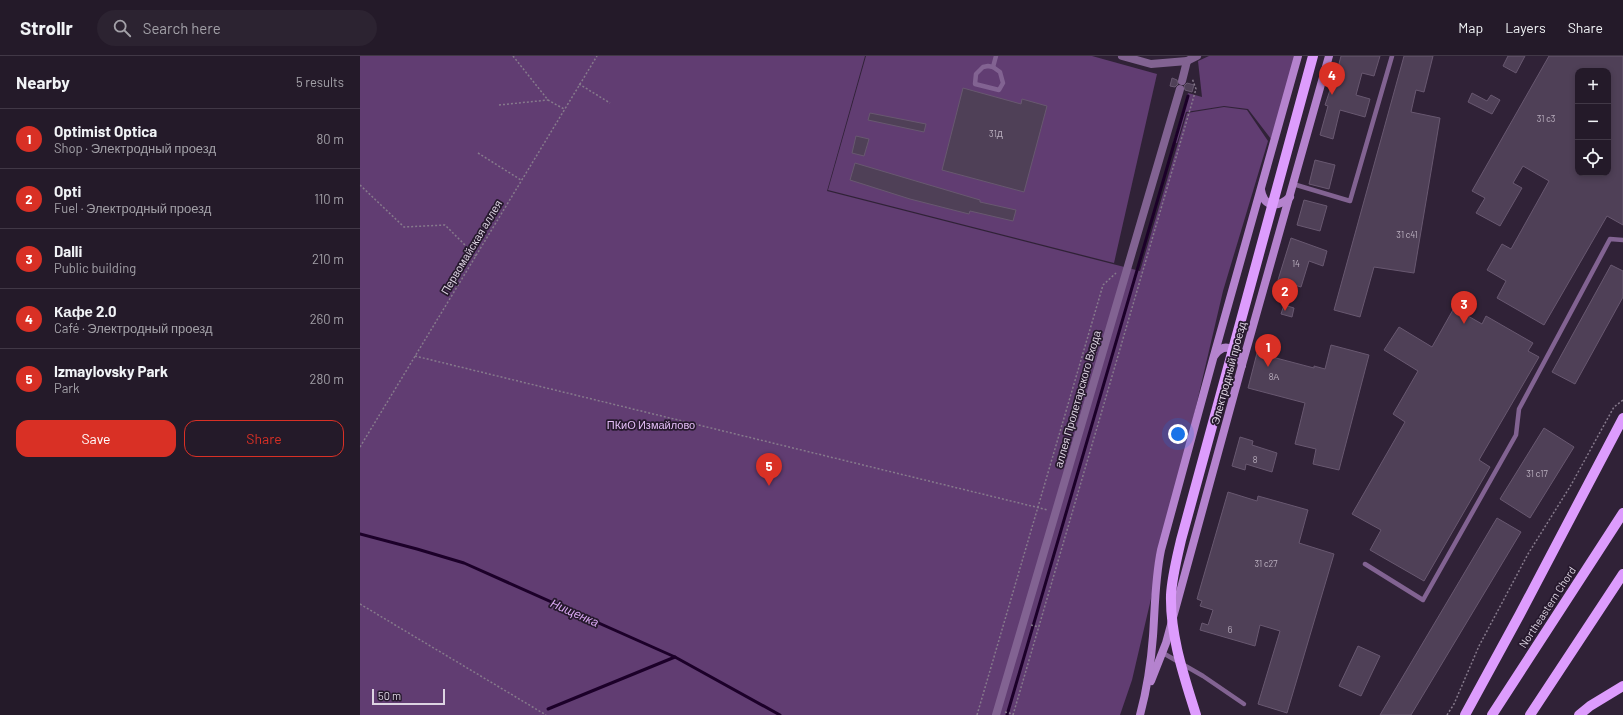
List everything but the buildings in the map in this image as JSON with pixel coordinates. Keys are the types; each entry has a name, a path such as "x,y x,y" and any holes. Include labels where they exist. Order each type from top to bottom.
{"main road":[{"path":"1196,715 1173,630 1171,594 1174,575 1181,540 1313,56"},
{"path":"1465,715 1623,418"},
{"name":"Northeastern Chord","path":"1492,715 1623,513"},
{"path":"1530,715 1623,574"},
{"path":"1603,603 1623,583"},
{"path":"1579,715 1590,706 1623,686"}],"street":[{"path":"1122,56 1151,64 1187,61 1197,56"},
{"name":"Электродный проезд","path":"1140,715 1145,695 1153,637 1157,568 1212,359 1298,56"},
{"name":"Электродный проезд","path":"1145,695 1162,653 1178,602 1242,365 1329,56"},
{"name":"аллея Пролетарского Входа","path":"996,715 1187,61"},
{"path":"1261,189 1262,196 1266,202 1272,205 1279,205 1290,197"},
{"path":"1212,359 1220,349 1225,348 1235,352 1240,357 1242,365"}],"lane":[{"path":"993,67 996,56"},
{"path":"1293,184 1350,201 1392,56"},
{"path":"988,66 993,67 1000,72 1003,78 1003,83 999,90 975,84 975,79 979,70 988,66"},
{"path":"1365,564 1423,600 1516,435 1519,409 1610,239 1623,240"},
{"path":"1162,653 1203,676 1244,704"}],"path":[{"path":"513,56 548,100 564,109"},
{"name":"Первомайская аллея","path":"360,447 597,56"},
{"path":"1009,713 1013,715 1128,317 1196,89 1187,61"},
{"path":"579,84 610,103"},
{"path":"499,105 548,100"},
{"path":"478,153 521,180"},
{"path":"360,185 404,227 445,225 476,256"},
{"path":"977,715 1104,285 1128,263"},
{"path":"415,356 1056,512"},
{"path":"1447,715 1454,704 1479,646 1528,554 1571,484 1614,407 1623,400"},
{"path":"360,604 546,715"},
{"path":"1031,625 1038,628"}],"green space":[{"name":"ПКиО Измайлово","path":"360,56 865,56 827,191 1140,271 1187,113 1224,107 1247,110 1268,141 1223,291 1132,680 1120,715 360,715"},
{"path":"866,56 1092,56 1157,74 1114,263 828,190"},
{"path":"1209,56 1295,56 1271,139 1248,109 1224,106 1186,112 1177,143 1173,143 1188,93 1202,97 1198,61"}],"waterway":[{"path":"1007,715 1188,96"},
{"name":"Нищенка","path":"360,534 464,563 675,657 780,715"},
{"path":"548,709 675,657"}],"place":[{"name":"Кафе 2.0","path":"1332,95"},
{"name":"Opti","path":"1285,311"},
{"name":"Dalli","path":"1464,324"},
{"name":"Optimist Optica","path":"1268,367"},
{"name":"Izmaylovsky Park","path":"769,486"}]}
